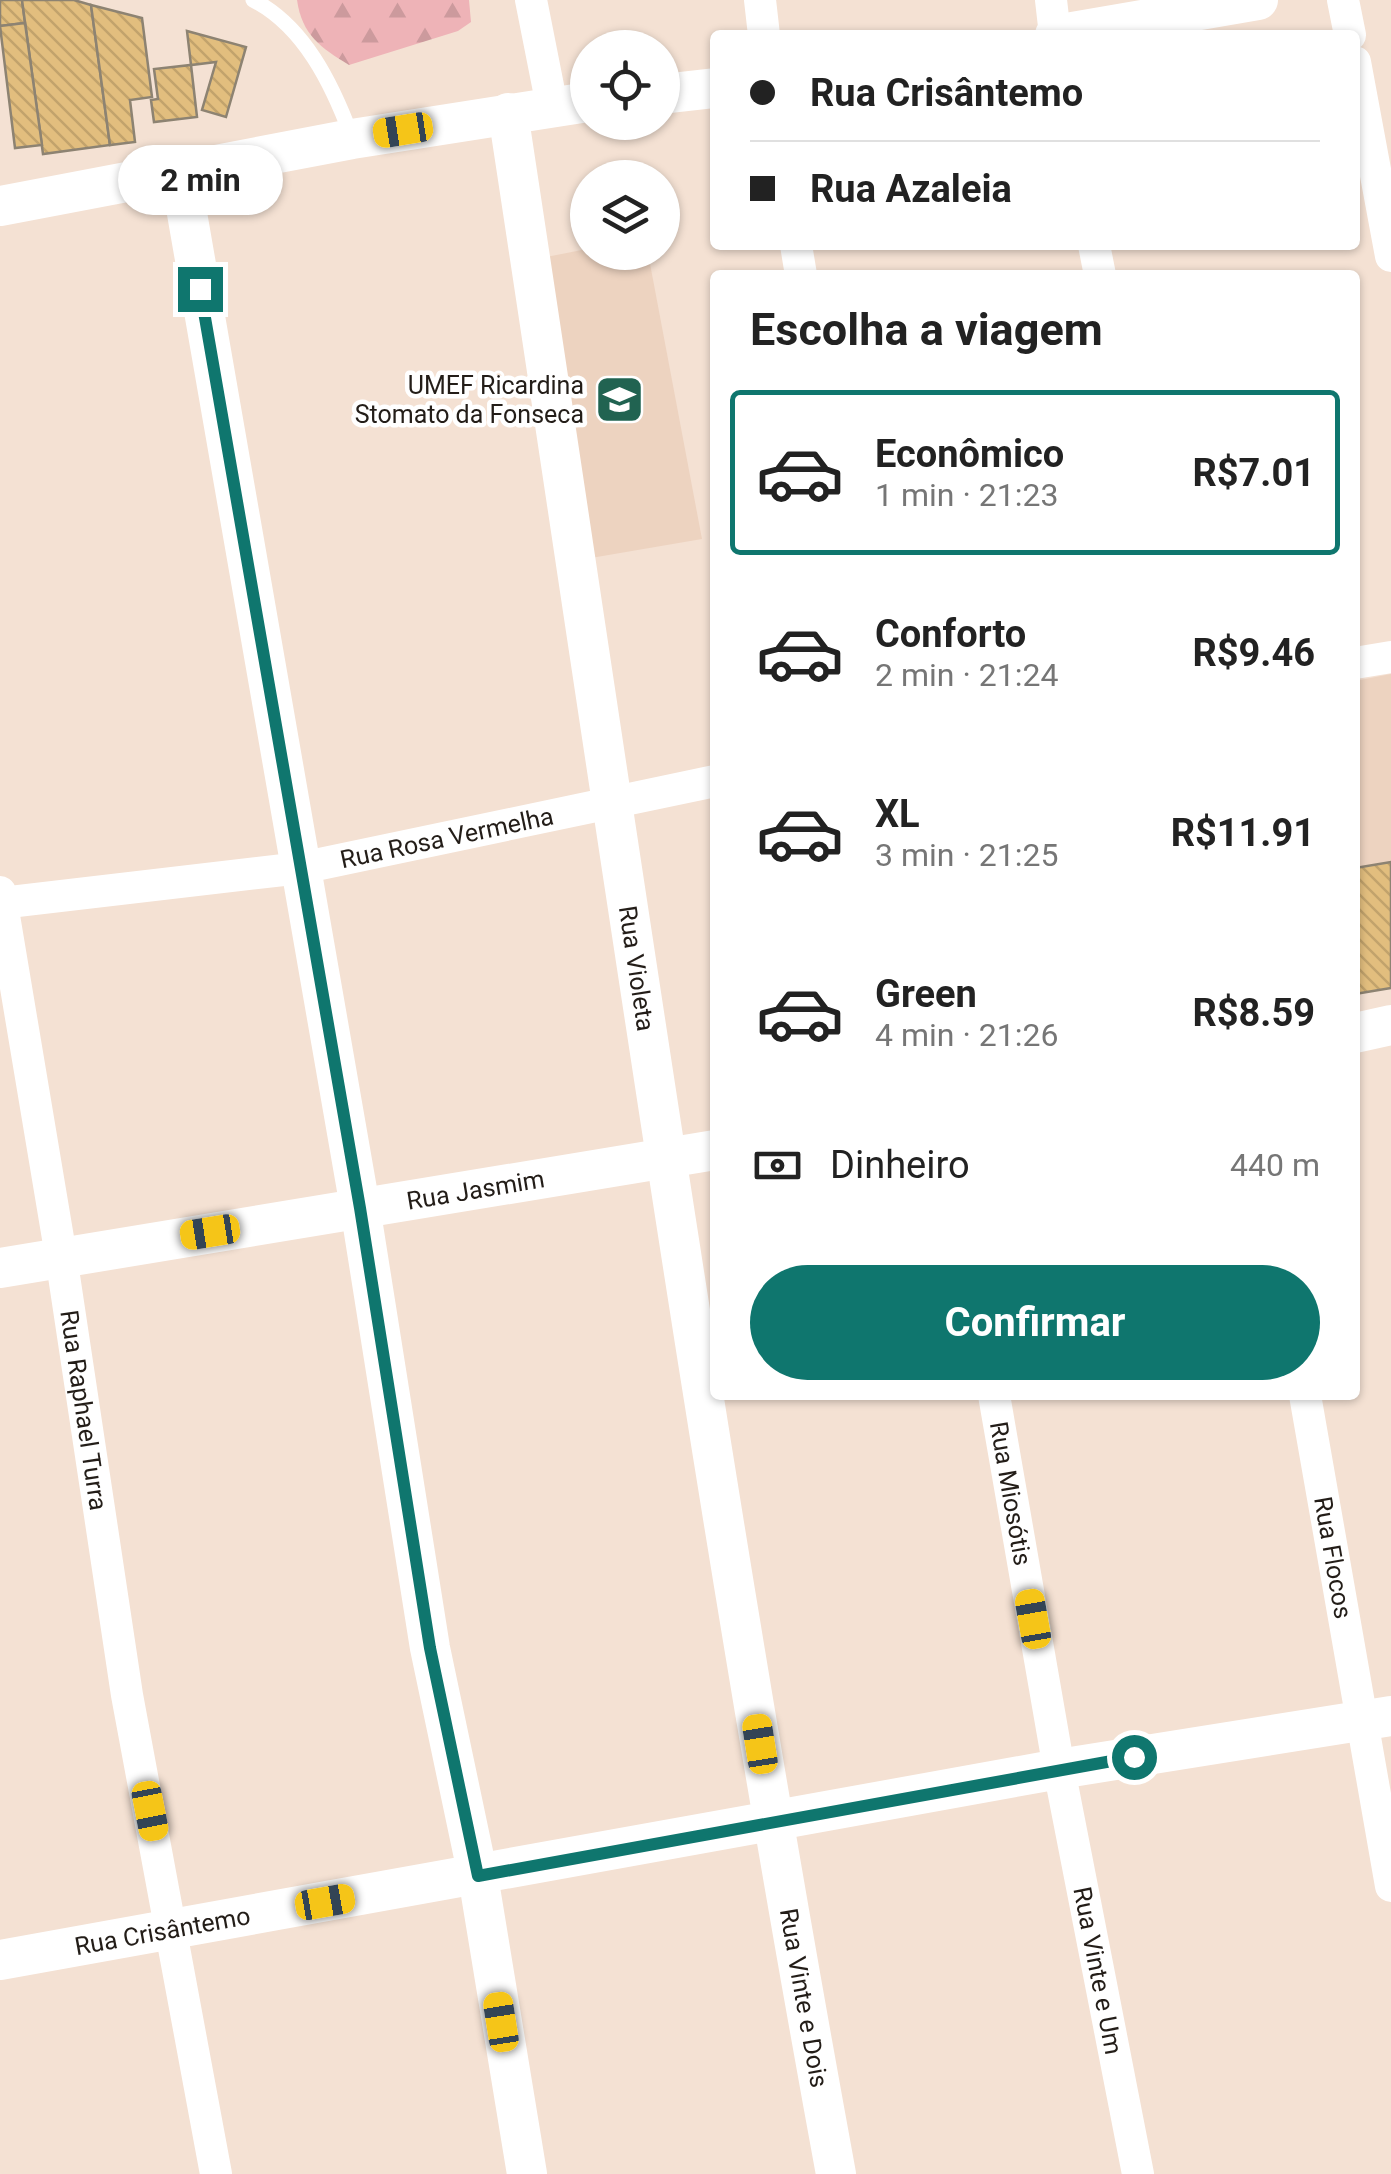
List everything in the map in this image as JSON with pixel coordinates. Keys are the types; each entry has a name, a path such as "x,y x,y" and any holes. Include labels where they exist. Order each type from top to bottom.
{"street":[{"path":"0,206 352,139 570,104 531,0"},
{"path":"760,0 763,30"},
{"path":"1051,0 1054,30"},
{"path":"1083,30 1258,0"},
{"path":"1344,0 1349,30"},
{"path":"680,92 710,89"},
{"path":"1360,89 1391,256"},
{"name":"Rua Violeta","path":"508,113 666,1158 772,1822"},
{"path":"180,173 360,1208 430,1648 478,1876 527,2174"},
{"path":"1360,662 1391,656"},
{"name":"Rua Rosa Vermelha","path":"1,899 301,868 710,782"},
{"name":"Rua Raphael Turra","path":"1,899 128,1695 216,2174"},
{"path":"1360,1032 1391,1025"},
{"name":"Rua Jasmim","path":"0,1268 710,1151"},
{"name":"Rua Miosótis","path":"995,1400 1059,1769"},
{"name":"Rua Flocos","path":"1305,1400 1376,1718 1391,1886"},
{"name":"Rua Crisântemo","path":"0,1960 1059,1769 1376,1718"},
{"name":"Rua Vinte e Um","path":"1059,1769 1138,2174"},
{"name":"Rua Vinte e Dois","path":"772,1822 836,2174"}],"lane":[{"path":"253,0 264,5 310,49 339,103 352,139"}],"shaded area":[{"name":"UMEF Ricardina Stomato da Fonseca","path":"570,252 570,270 651,270 702,539 591,558 536,259"},
{"path":"1391,674 1391,982 1360,987 1360,680"}],"green space":[{"path":"297,0 469,0 471,22 458,31 349,65 314,39 303,23"}],"building":[{"path":"0,0 22,0 25,23 0,26"},
{"path":"22,0 74,0 91,5 110,145 43,154"},
{"path":"91,5 142,18 152,97 130,100 135,142 110,145"},
{"path":"25,23 42,145 15,148 0,26"},
{"path":"187,31 246,47 226,117 202,110 216,62 191,65"},
{"path":"191,65 197,117 154,122 151,100 158,99 154,69"},
{"path":"1391,862 1391,988 1360,993 1360,867"}],"place":[{"name":"UMEF Ricardina Stomato da Fonseca","path":"619,399"}],"route":[{"path":"200,289 360,1208 430,1648 478,1876 1134,1757"}]}
